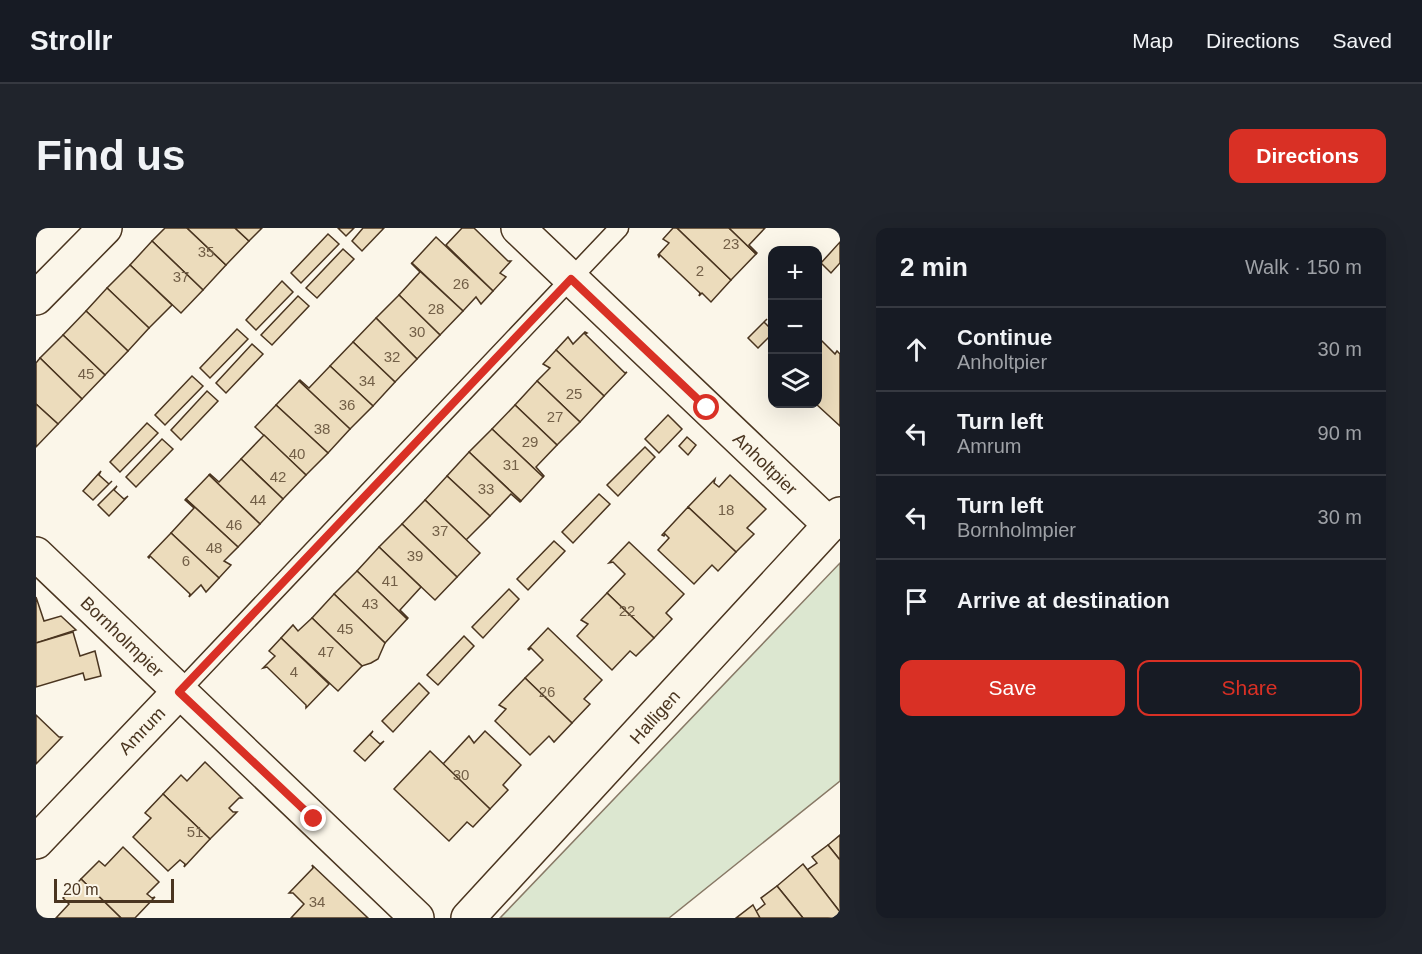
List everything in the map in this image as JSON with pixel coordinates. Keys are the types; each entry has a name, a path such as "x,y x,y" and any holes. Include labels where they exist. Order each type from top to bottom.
{"street":[{"path":"36,298 105,228"},
{"name":"Anholtpier","path":"518,228 835,520"},
{"name":"Halligen","path":"468,918 835,520"},
{"name":"Bornholmpier","path":"36,554 417,918"},
{"name":"Amrum","path":"36,842 179,692"}],"lane":[{"name":"Amrum","path":"179,692 619,228"}],"green space":[{"path":"840,563 840,781 669,918 500,918"}],"building":[{"path":"165,228 187,228 226,265 203,290 152,241"},
{"path":"187,228 235,228 249,241 226,265"},
{"path":"235,228 262,228 249,241"},
{"path":"338,228 354,228 346,236"},
{"path":"363,228 384,228 362,251 352,241"},
{"path":"462,228 474,228 508,261 511,261 500,273 506,277 493,291 446,245"},
{"path":"673,228 677,228 731,280 711,302 702,293 699,296 700,293 660,255 659,257 658,255 669,243 663,239"},
{"path":"677,228 729,228 756,254 731,280"},
{"path":"729,228 765,228 749,245 757,253 756,254"},
{"path":"328,234 339,244 301,283 291,273"},
{"path":"436,237 493,291 481,304 476,297 463,311 412,263"},
{"path":"152,241 203,290 181,313 130,265"},
{"path":"840,242 840,263 831,273 822,262"},
{"path":"343,249 354,259 317,298 306,288"},
{"path":"411,263 463,311 440,335 399,295 420,272"},
{"path":"130,265 172,305 149,328 107,288"},
{"path":"282,281 293,292 256,330 246,320"},
{"path":"107,288 149,328 128,351 86,311"},
{"path":"399,295 440,335 417,359 376,318"},
{"path":"298,296 309,306 272,345 261,335"},
{"path":"86,311 128,351 105,375 63,335"},
{"path":"376,318 417,359 395,382 353,342"},
{"path":"764,322 768,326 768,338 758,348 748,338"},
{"path":"237,329 248,339 210,378 200,368"},
{"path":"585,332 625,373 627,372 604,396 556,350 568,337 573,344"},
{"path":"63,335 105,375 82,399 40,358"},
{"path":"822,341 835,354 837,351 840,354 840,426 820,408"},
{"path":"353,342 395,382 373,406 330,366"},
{"path":"252,344 263,354 226,393 216,383"},
{"path":"556,350 604,396 580,422 537,381 550,368 543,364"},
{"path":"40,358 82,399 58,424 36,404 36,363"},
{"path":"330,366 373,406 350,429 299,381 309,388"},
{"path":"192,376 203,386 165,425 155,415"},
{"path":"299,381 350,429 328,453 276,405"},
{"path":"537,381 580,422 557,445 515,405"},
{"path":"207,391 218,401 181,440 171,430"},
{"path":"36,404 58,424 36,447"},
{"path":"276,405 328,453 306,475 255,427"},
{"path":"515,405 557,445 536,467 543,477 492,429"},
{"path":"668,415 682,429 659,453 645,439"},
{"path":"147,423 158,433 120,472 110,462"},
{"path":"492,429 543,477 521,501 469,452"},
{"path":"264,435 306,475 283,499 241,459"},
{"path":"687,437 696,445 688,455 679,446"},
{"path":"162,439 173,449 136,487 126,477"},
{"path":"645,447 655,457 618,496 607,485"},
{"path":"469,452 521,501 511,494 490,516 447,476"},
{"path":"241,459 283,499 260,524 209,475 219,482"},
{"path":"101,471 99,475 109,484 93,500 83,491"},
{"path":"209,475 260,524 238,547 186,499"},
{"path":"730,475 766,509 747,528 754,534 736,552 688,507 715,479 714,483 719,487"},
{"path":"447,476 490,516 466,540 425,500"},
{"path":"117,486 114,490 124,499 128,496 109,516 98,505"},
{"path":"599,494 610,504 573,543 562,532"},
{"path":"186,499 238,547 224,561 231,565 219,578 171,533 194,508"},
{"path":"425,500 480,553 457,577 402,524"},
{"path":"688,507 736,552 718,571 712,565 694,584 658,550 669,538 665,534 662,535"},
{"path":"402,524 457,577 435,600 379,547"},
{"path":"171,533 219,578 206,592 201,585 189,597 190,594 150,556 148,557"},
{"path":"554,541 565,551 528,590 517,579"},
{"path":"629,542 684,594 666,613 672,619 654,638 607,593 625,574 613,562 609,563"},
{"path":"379,547 421,587 400,610 407,619 357,571"},
{"path":"357,571 407,619 385,643 334,594"},
{"path":"509,589 519,599 483,638 472,627"},
{"path":"607,593 654,638 636,656 630,651 612,670 577,636 588,624 581,620"},
{"path":"334,594 385,643 378,659 362,666 312,618"},
{"path":"36,597 44,621 61,616 76,630 36,643"},
{"path":"312,618 362,666 338,691 281,638 293,625 298,631"},
{"path":"548,628 602,680 584,699 590,704 572,723 525,678 543,660 531,648 528,649"},
{"path":"73,632 80,656 95,651 101,676 85,680 83,673 36,687 36,643"},
{"path":"464,636 474,646 438,685 427,675"},
{"path":"281,638 329,684 306,708 306,705 267,667 263,668 275,656 269,651"},
{"path":"525,678 572,723 554,742 549,736 530,755 495,721 506,709 499,705"},
{"path":"419,683 429,693 393,732 382,721"},
{"path":"36,715 59,737 62,737 36,764"},
{"path":"373,731 370,735 380,744 384,741 365,761 354,751"},
{"path":"485,731 521,765 503,785 508,790 490,809 443,764 469,736 474,743"},
{"path":"430,751 490,809 473,827 467,822 449,841 394,789"},
{"path":"205,762 242,798 239,798 229,808 237,812 210,839 163,794 181,775 187,781"},
{"path":"163,794 210,839 184,867 185,864 180,860 168,871 133,837 151,818 145,813"},
{"path":"840,835 840,860 828,845"},
{"path":"828,845 840,860 840,912 807,870 817,863 812,857"},
{"path":"123,847 159,882 147,894 152,898 155,897 135,918 121,918 81,879 99,861 105,866"},
{"path":"803,864 840,912 840,918 803,918 777,886"},
{"path":"312,865 368,918 291,918 304,904 293,893 289,893 313,868"},
{"path":"81,879 121,918 56,918 69,904 63,898"},
{"path":"777,886 803,918 760,918 755,912 765,904 761,898"},
{"path":"753,905 760,918 736,918"}],"route":[{"path":"314,819 179,692 571,279 707,408"}]}
